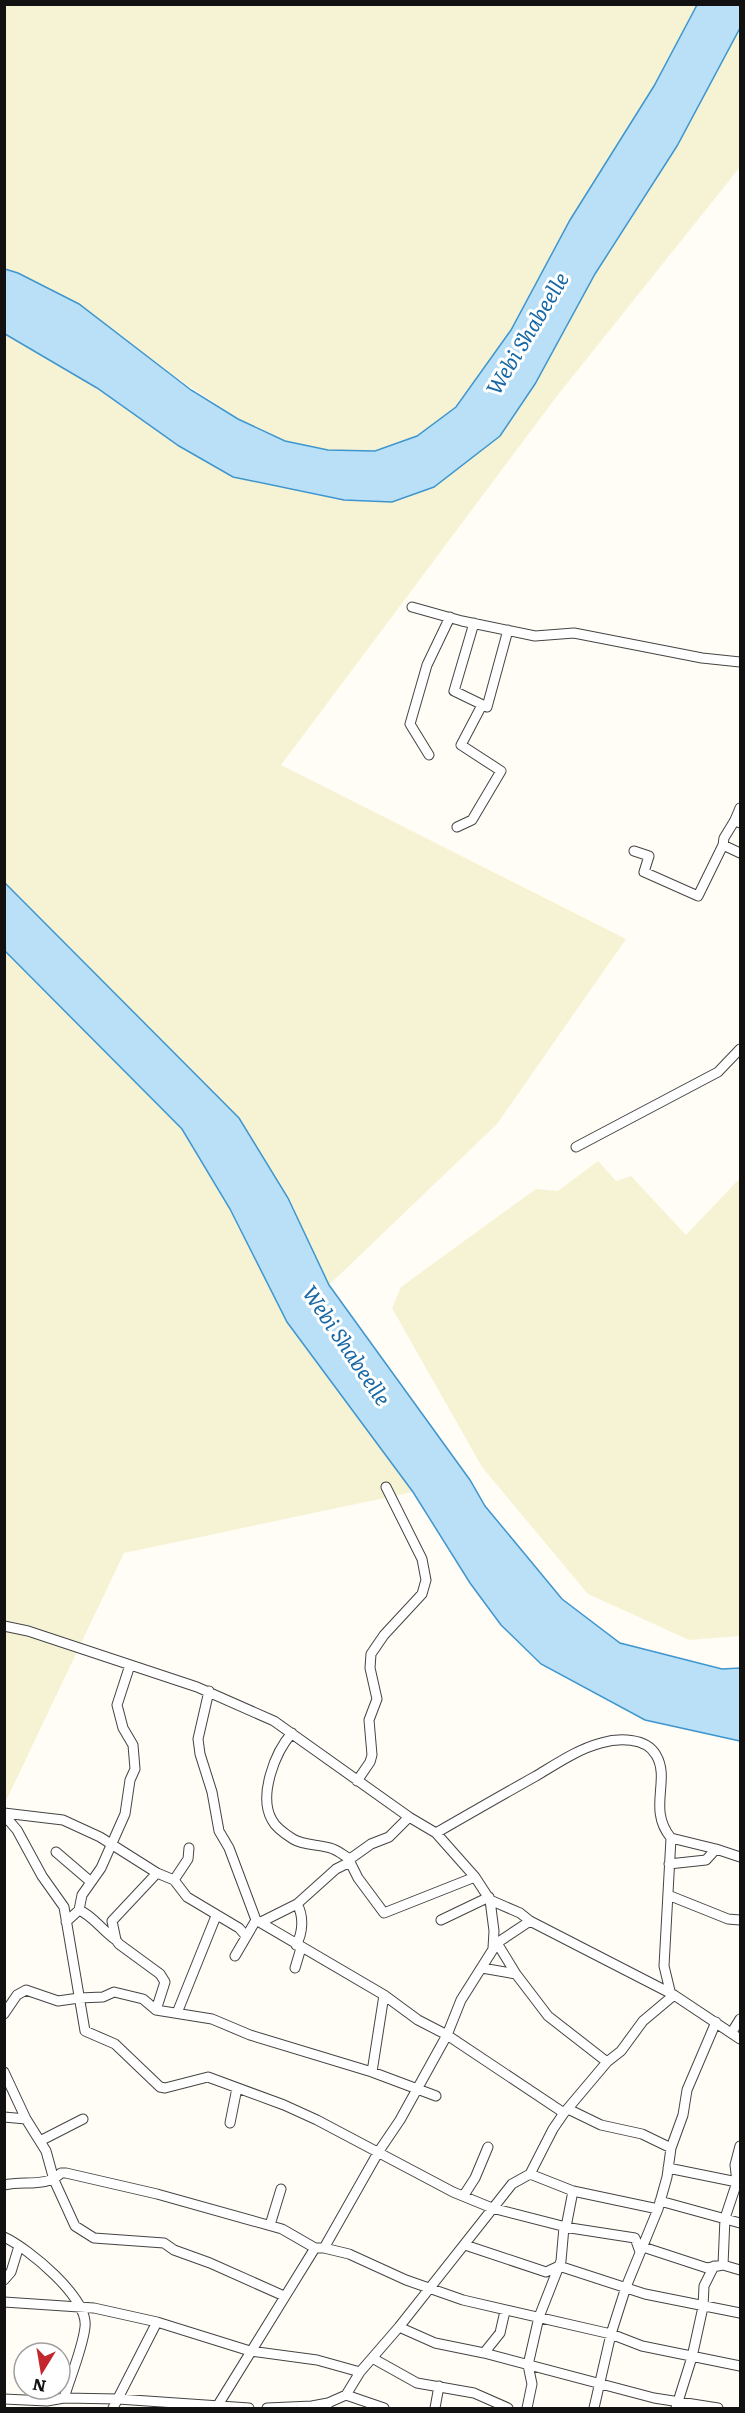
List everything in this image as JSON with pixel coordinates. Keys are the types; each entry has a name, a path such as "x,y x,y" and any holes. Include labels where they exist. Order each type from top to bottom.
{"street":[{"path":"412,607 535,636 573,633 702,658 741,662"},
{"path":"429,755 410,724 427,665 450,617"},
{"path":"474,623 454,691 487,707 508,630"},
{"path":"457,826 472,820 501,771 461,745 482,705"},
{"path":"634,850 649,856 644,872 698,896 723,845 724,838 738,821 741,808"},
{"path":"723,845 741,853"},
{"path":"576,1147 718,1072 741,1049"},
{"path":"357,1780 370,1762 372,1755 369,1720 377,1700 370,1668 371,1654 384,1635 423,1594 426,1580 423,1559 386,1487"},
{"path":"4,1626 28,1631 208,1691 274,1721 292,1733 409,1817 436,1833 475,1876 490,1899 494,1932 492,1953"},
{"path":"66,1922 78,1910 82,1895 112,1845 125,1814 130,1780 135,1769 133,1745 123,1728 117,1706 130,1665"},
{"path":"208,1691 198,1739 200,1754 212,1792 219,1831 229,1848 259,1921 298,1946 327,1960 353,1979 384,1995 418,2020 447,2035 566,2111 601,2125 642,2134 671,2148"},
{"path":"292,1733 281,1745 273,1766 267,1802 271,1819 277,1828 295,1840 334,1849 350,1860 358,1878 384,1913 475,1876"},
{"path":"436,1833 575,1753 602,1743 624,1740 642,1742 655,1752 660,1765 659,1814 663,1828 671,1838 741,1857"},
{"path":"4,1814 63,1820 100,1837 157,1873 174,1880 187,1897 239,1928 246,1936"},
{"path":"4,1814 17,1830 42,1876 64,1907 85,2031 115,2044 160,2087 165,2088 208,2077 284,2105 379,2151 453,2192 492,2208 565,2227 635,2238 641,2249 707,2268 719,2266 741,2270"},
{"path":"236,1956 246,1936 259,1921 297,1904 336,1869 371,1844 389,1837 409,1817"},
{"path":"671,1838 664,1966 672,1995"},
{"path":"174,1880 188,1859 189,1848"},
{"path":"669,1864 706,1860 716,1849"},
{"path":"56,1852 91,1882"},
{"path":"350,1860 352,1881"},
{"path":"116,1940 112,1921 157,1873"},
{"path":"668,1895 728,1919 741,1920"},
{"path":"441,1920 490,1899 672,1995 741,2039"},
{"path":"295,1968 301,1935 302,1912 297,1904"},
{"path":"78,1910 91,1916 98,1926 160,1974 165,1982 156,2010"},
{"path":"177,2013 216,1916"},
{"path":"218,2405 284,2296 320,2248 400,2120 447,2035 461,2000 497,1942 530,1921"},
{"path":"497,1942 516,1974 548,2016 607,2062"},
{"path":"482,1968 516,1974"},
{"path":"4,2014 17,1995 26,1990 58,2001 103,1997 114,1992 143,1999 156,2010 212,2019 250,2035 372,2072 436,2096"},
{"path":"372,2072 384,1995"},
{"path":"267,2409 327,2406 346,2395 360,2372 374,2359 492,2208 512,2184 530,2174 553,2129 566,2111 607,2062 621,2050 643,2021 672,1995"},
{"path":"732,2032 741,2019"},
{"path":"594,2409 610,2334 659,2205 671,2148 683,2115 687,2090 716,2022"},
{"path":"4,2073 26,2119 50,2160 54,2180 75,2226 81,2232 93,2238 164,2243 174,2250 210,2263 284,2296"},
{"path":"230,2123 237,2088"},
{"path":"4,2117 26,2119"},
{"path":"40,2141 83,2119"},
{"path":"677,2404 692,2356 703,2307 704,2286 719,2266 725,2218 737,2182 735,2165 741,2146"},
{"path":"464,2195 475,2178 488,2147"},
{"path":"668,2168 737,2182"},
{"path":"4,2185 54,2180 61,2173 157,2194 282,2229 320,2248 349,2254 429,2289 505,2310 610,2334 642,2346 741,2366"},
{"path":"530,2174 573,2191 659,2205 741,2223"},
{"path":"270,2225 281,2189"},
{"path":"527,2409 532,2384 528,2365 539,2317 559,2266 573,2191"},
{"path":"4,2237 40,2262 80,2306 86,2325 72,2371"},
{"path":"465,2245 546,2272 559,2266 645,2294 741,2313"},
{"path":"4,2280 11,2272 20,2246"},
{"path":"4,2302 80,2306 157,2322 250,2351 317,2360 360,2372"},
{"path":"484,2353 500,2333 505,2310"},
{"path":"113,2409 157,2322"},
{"path":"399,2327 435,2343 484,2353 677,2404 718,2409"},
{"path":"374,2359 417,2383 474,2393 508,2409"},
{"path":"435,2409 439,2386"},
{"path":"346,2395 384,2409"},
{"path":"72,2398 118,2399 194,2406 218,2405 249,2409"},
{"path":"4,2399 46,2405"}],"shaded area":[{"path":"4,5 697,5 654,86 570,220 511,330 456,407 417,436 375,451 328,450 285,441 239,419 18,273 5,269"},
{"path":"740,28 740,167 557,396 281,765 626,939 497,1124 329,1285 288,1198 239,1118 5,883 4,334 97,388 179,446 233,477 344,500 535,384 595,274 677,146"},
{"path":"5,951 182,1129 230,1209 287,1322 413,1492 124,1553 5,1803"},
{"path":"598,1161 616,1181 631,1176 686,1235 740,1178 740,1636 689,1640 588,1594 482,1467 392,1308 401,1287 536,1189 558,1191"}],"water":[{"name":"Webi Shabeelle","path":"697,5 740,5 740,28 677,146 595,274 535,384 500,436 434,487 392,502 344,500 233,477 179,446 97,388 5,334 5,269 18,273 79,304 191,390 238,419 285,441 328,450 375,451 417,436 456,407 511,330 570,220 654,86"},
{"name":"Webi Shabeelle","path":"5,883 239,1118 288,1198 329,1285 470,1480 485,1506 562,1599 620,1643 722,1669 740,1668 740,1741 645,1720 541,1664 501,1625 470,1583 413,1492 287,1322 230,1209 182,1129 5,951"}]}
